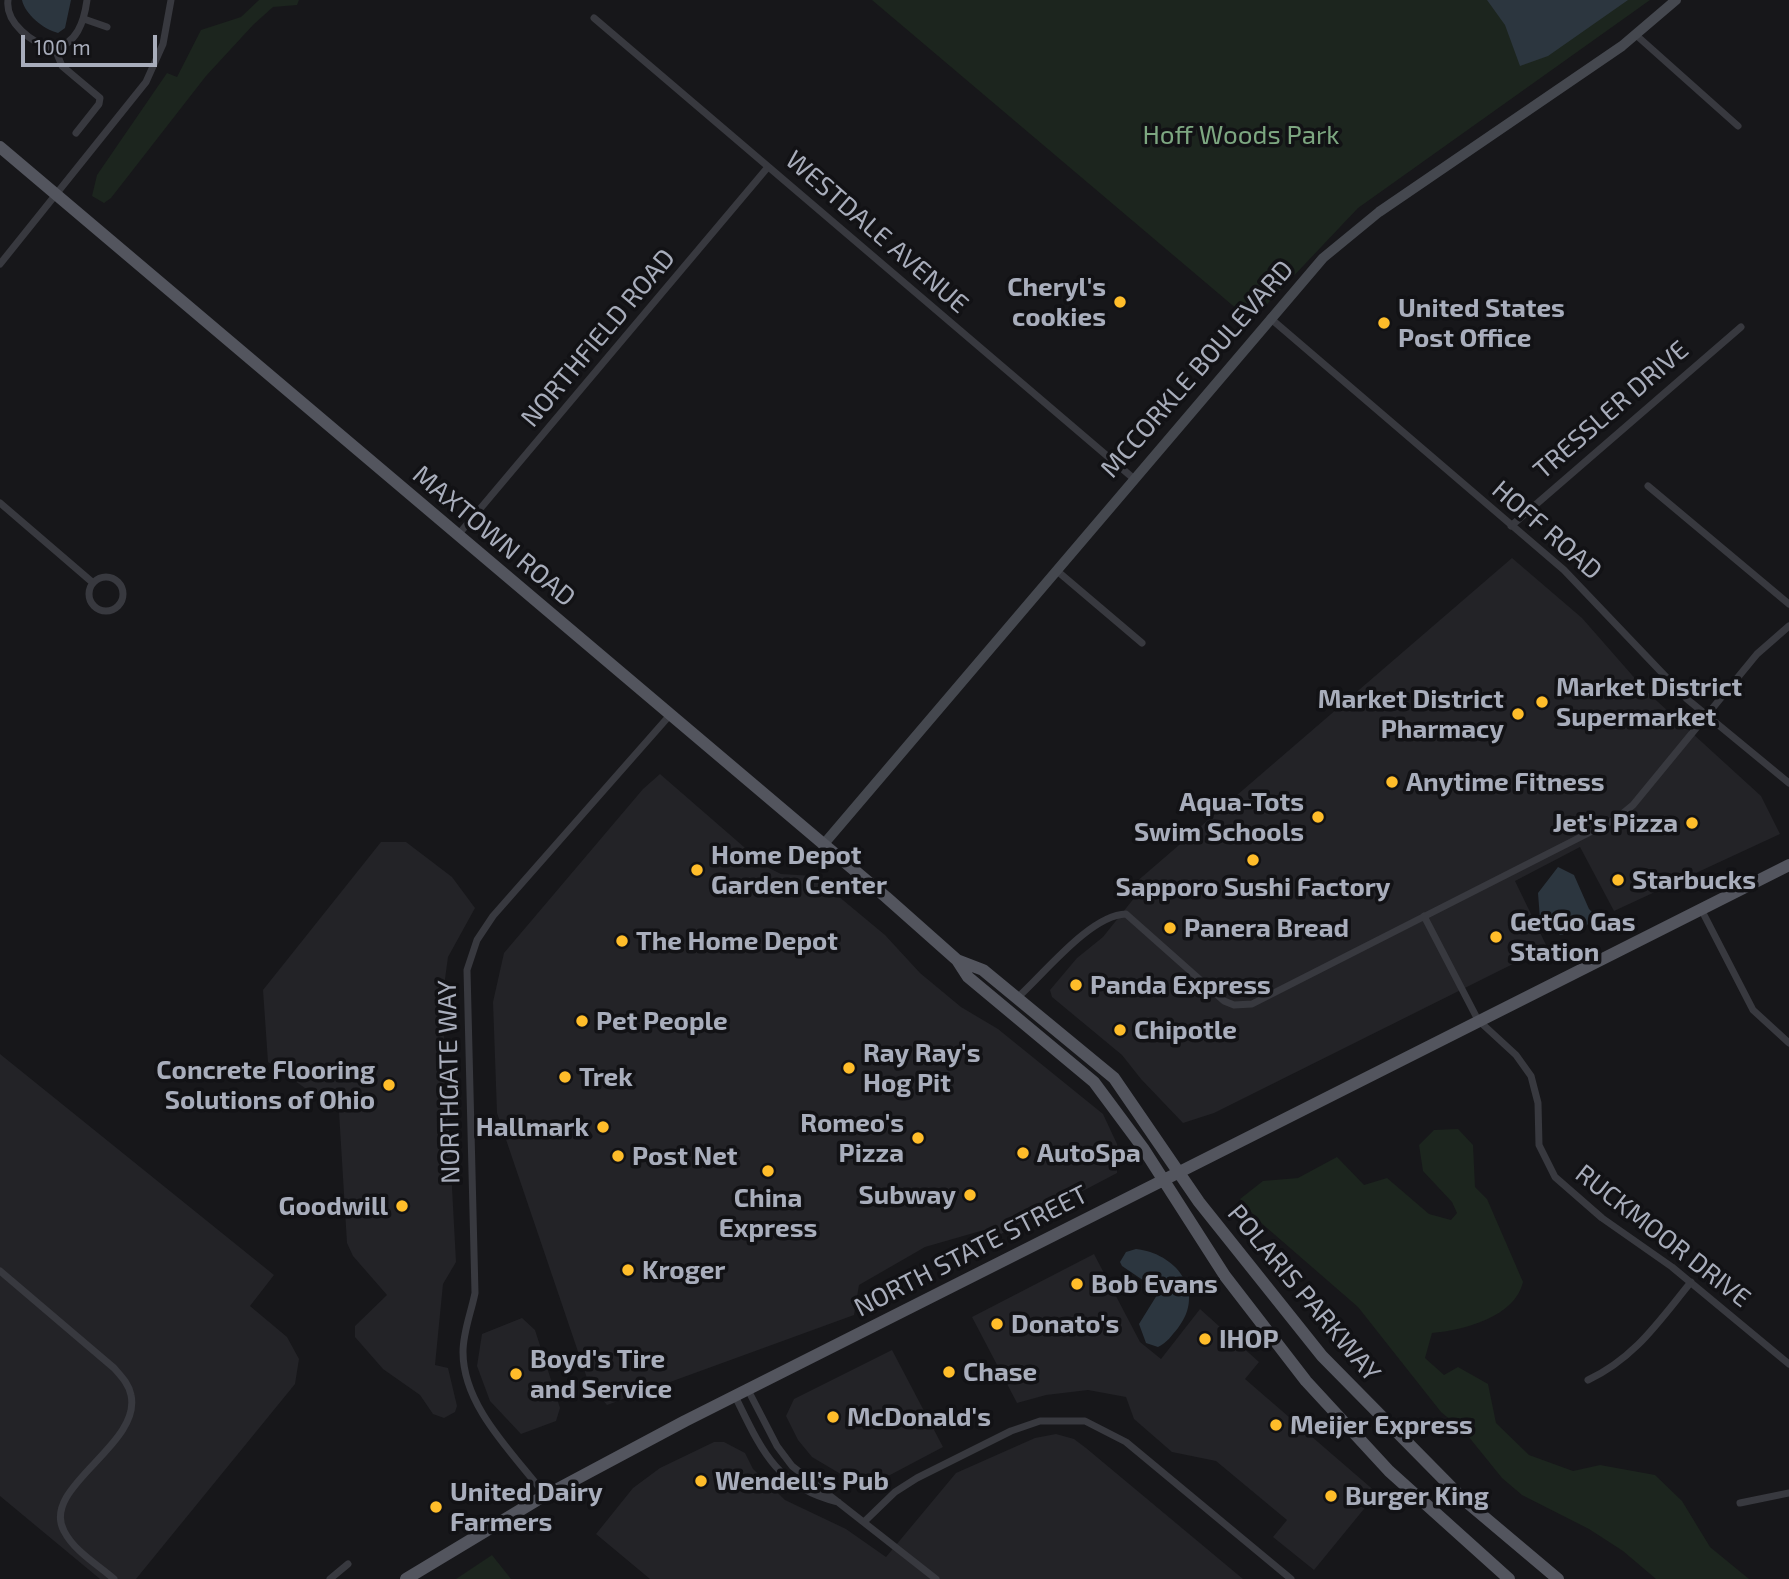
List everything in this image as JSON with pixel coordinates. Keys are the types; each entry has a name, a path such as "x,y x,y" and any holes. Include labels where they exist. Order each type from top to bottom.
{"main road":[{"name":"MAXTOWN ROAD","path":"0,147 957,960 968,977 1094,1082 1143,1148 1162,1180"},
{"name":"NORTH STATE STREET","path":"406,1579 545,1495 735,1396 1789,865"},
{"name":"MAXTOWN ROAD","path":"957,960 982,970 1114,1078 1177,1172"},
{"path":"1002,1005 1012,1006 1060,1040 1070,1040"},
{"name":"POLARIS PARKWAY","path":"1177,1172 1286,1313 1362,1399 1462,1499 1558,1579"},
{"name":"POLARIS PARKWAY","path":"1162,1180 1225,1276 1306,1381 1389,1471 1509,1579"}],"street":[{"path":"5,4 16,26 46,47 55,49 67,44 85,19 87,0"},
{"path":"0,264 146,82 163,44 171,0"},
{"name":"MCCORKLE BOULEVARD","path":"823,845 1269,318 1344,238 1636,35 1676,0"},
{"name":"WESTDALE AVENUE","path":"594,18 1133,478"},
{"path":"85,19 107,27"},
{"path":"1636,35 1738,126"},
{"path":"55,49 62,66 100,97 99,104 76,132"},
{"name":"NORTHFIELD ROAD","path":"458,535 768,167"},
{"name":"HOFF ROAD","path":"1269,318 1590,594 1645,655 1706,716 1789,783"},
{"name":"TRESSLER DRIVE","path":"1511,526 1741,327"},
{"path":"1648,485 1789,604"},
{"path":"0,503 92,582"},
{"path":"1056,570 1142,643"},
{"path":"102,577 114,579 124,590 121,603 112,611 98,609 90,599 92,582 102,577"},
{"path":"1017,998 1092,927 1113,915 1125,914 1202,983 1234,1005 1252,1004 1616,819 1633,805 1757,654 1789,626"},
{"name":"NORTHGATE WAY","path":"545,1495 480,1407 470,1388 464,1365 465,1334 475,1293 467,970 477,940 494,916 670,715"},
{"path":"1702,909 1753,1010 1789,1042"},
{"name":"RUCKMOOR DRIVE","path":"1424,916 1478,1020 1516,1055 1531,1076 1538,1102 1539,1145 1555,1177 1602,1218 1691,1282 1789,1364"},
{"path":"0,1272 114,1368 128,1385 132,1407 124,1428 69,1494 61,1516 61,1526 70,1540 114,1579"},
{"path":"1588,1380 1614,1366 1636,1349 1691,1282"},
{"path":"748,1390 777,1446 792,1466 936,1579"},
{"path":"735,1396 762,1450 775,1468 792,1484 812,1496 842,1503"},
{"path":"865,1521 900,1488 1011,1431 1040,1421 1077,1420 1100,1426 1126,1442 1292,1579"},
{"path":"1740,1503 1789,1493"},
{"path":"330,1579 348,1564"}],"shaded area":[{"path":"22,0 71,0 65,28 58,33 41,24 31,16"},
{"path":"1487,0 1628,0 1548,56 1520,66 1505,25"},
{"path":"1512,558 1582,618 1646,691 1761,796 1780,834 1614,911 1580,847 1515,881 1547,947 1214,1113 1183,1123 1122,1055 1052,997 1050,990 1077,958 1103,937 1135,897 1135,883"},
{"path":"660,774 767,867 781,874 814,876 885,935 920,973 961,1007 998,1029 1103,1114 1117,1144 1117,1173 1001,1234 984,1230 925,1247 859,1285 854,1315 607,1405 589,1384 497,1113 493,1002 504,953 643,789"},
{"path":"381,842 406,842 452,877 475,908 448,957 442,1001 456,1262 443,1284 435,1365 448,1368 457,1406 455,1412 444,1418 433,1414 420,1395 383,1369 355,1337 355,1326 387,1295 353,1256 347,1243 339,1112 268,1062 263,990"},
{"path":"1558,867 1574,875 1589,909 1602,922 1591,921 1582,930 1560,935 1540,919 1538,893"},
{"path":"0,1054 274,1275 250,1306 287,1337 299,1359 295,1384 136,1579 100,1579 0,1496"},
{"path":"1136,1249 1150,1252 1174,1266 1188,1288 1186,1314 1178,1328 1158,1347 1146,1343 1139,1324 1157,1295 1156,1289 1120,1262 1126,1252"},
{"path":"1094,1254 1140,1342 1161,1359 1200,1309 1259,1362 1245,1379 1377,1493 1314,1570 1273,1537 1287,1520 1216,1461 1172,1452 1134,1419 1126,1397 1088,1390 1046,1395 1017,1403 972,1317"},
{"path":"522,1318 535,1330 560,1408 556,1421 521,1434 490,1401 477,1366 482,1334"},
{"path":"892,1350 943,1447 873,1484 849,1479 812,1457 798,1440 786,1416 794,1399"},
{"path":"1056,1434 1074,1439 1086,1448 1243,1579 650,1579 596,1534 633,1488 660,1468 714,1442 724,1442 745,1453 753,1469 785,1500 846,1529 886,1557 956,1473 1035,1438"}],"green space":[{"path":"259,0 299,0 297,5 273,7 253,25 206,76 111,198 104,203 92,196 97,175 167,73 177,77 201,30 241,17"},
{"name":"Hoff Woods Park","path":"872,0 1650,0 1358,208 1251,321"},
{"path":"1458,1129 1473,1145 1475,1187 1487,1199 1523,1282 1518,1294 1499,1313 1473,1325 1432,1333 1425,1358 1444,1375 1458,1367 1488,1384 1496,1423 1529,1455 1573,1471 1600,1465 1655,1475 1682,1501 1710,1547 1749,1579 1656,1579 1623,1551 1589,1529 1522,1495 1502,1478 1464,1431 1441,1412 1358,1307 1259,1221 1240,1199 1263,1181 1298,1178 1337,1157 1364,1185 1387,1178 1429,1214 1451,1220 1457,1213 1452,1202 1423,1171 1419,1145 1434,1130"},
{"path":"492,1555 511,1579 456,1579"}],"place":[{"name":"Cheryl's cookies","path":"1120,302"},
{"name":"United States Post Office","path":"1384,323"},
{"name":"Market District Supermarket","path":"1542,702"},
{"name":"Market District Pharmacy","path":"1518,714"},
{"name":"Anytime Fitness","path":"1392,782"},
{"name":"Aqua-Tots Swim Schools","path":"1318,817"},
{"name":"Jet's Pizza","path":"1692,823"},
{"name":"Sapporo Sushi Factory","path":"1253,860"},
{"name":"Home Depot Garden Center","path":"697,870"},
{"name":"Starbucks","path":"1618,880"},
{"name":"Panera Bread","path":"1170,928"},
{"name":"GetGo Gas Station","path":"1496,937"},
{"name":"The Home Depot","path":"622,941"},
{"name":"Panda Express","path":"1076,985"},
{"name":"Pet People","path":"582,1021"},
{"name":"Chipotle","path":"1120,1030"},
{"name":"Ray Ray's Hog Pit","path":"849,1068"},
{"name":"Trek","path":"565,1077"},
{"name":"Concrete Flooring Solutions of Ohio","path":"389,1085"},
{"name":"Hallmark","path":"603,1127"},
{"name":"Romeo's Pizza","path":"918,1138"},
{"name":"AutoSpa","path":"1023,1153"},
{"name":"Post Net","path":"618,1156"},
{"name":"China Express","path":"768,1171"},
{"name":"Subway","path":"970,1195"},
{"name":"Goodwill","path":"402,1206"},
{"name":"Kroger","path":"628,1270"},
{"name":"Bob Evans","path":"1077,1284"},
{"name":"Donato's","path":"997,1324"},
{"name":"IHOP","path":"1205,1339"},
{"name":"Chase","path":"949,1372"},
{"name":"Boyd's Tire and Service","path":"516,1374"},
{"name":"McDonald's","path":"833,1417"},
{"name":"Meijer Express","path":"1276,1425"},
{"name":"Wendell's Pub","path":"701,1481"},
{"name":"Burger King","path":"1331,1496"},
{"name":"United Dairy Farmers","path":"436,1507"}]}
